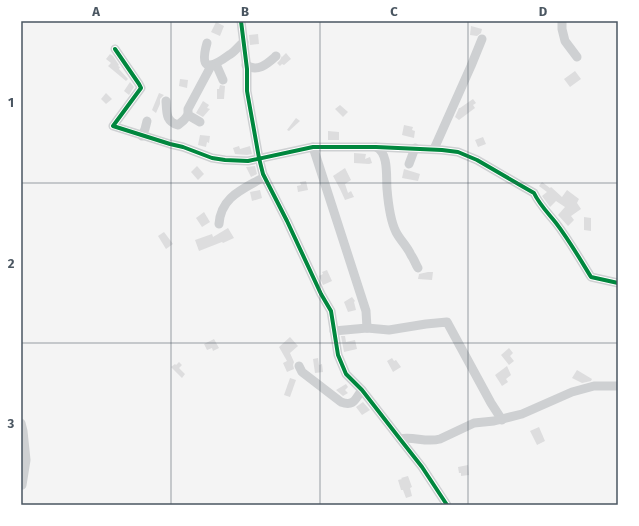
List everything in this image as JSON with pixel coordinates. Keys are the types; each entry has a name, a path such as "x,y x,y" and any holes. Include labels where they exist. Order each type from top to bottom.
{"street":[{"path":"241,21 246,65 247,91 259,158 264,177 287,221 321,294 331,311 338,355 346,374 362,390 422,467 447,505"},
{"path":"562,21 565,41 577,57"},
{"path":"434,149 472,66 482,39"},
{"path":"207,43 204,53 204,60 205,64 208,66 214,65 230,55 244,42"},
{"path":"115,49 141,88 113,126 225,160 248,161 313,147 376,146 434,149 458,152 477,160 534,193 576,253 590,278 618,283"},
{"path":"246,65 249,67 260,68 265,66 276,56"},
{"path":"214,65 223,80"},
{"path":"166,101 168,118 172,124 178,125 188,115 188,109 214,65"},
{"path":"188,115 200,122"},
{"path":"142,136 147,121"},
{"path":"376,146 382,153 386,164 388,195 391,215 396,231 418,268"},
{"path":"313,147 366,311 367,328"},
{"path":"409,164 416,148"},
{"path":"469,157 478,152"},
{"path":"219,224 219,218 226,202 238,191 264,177"},
{"path":"334,331 367,328 389,330 447,322 491,403 502,420"},
{"path":"299,366 302,372 309,378 345,404 353,403 362,390"},
{"path":"400,439 440,440 474,422 494,422 522,414 572,392 594,386 618,386"},
{"path":"21,423 26,460 22,485"}],"building":[{"path":"216,22 224,26 220,36 211,32"},
{"path":"471,26 482,29 481,33 477,36 470,35"},
{"path":"258,34 259,44 250,45 249,35"},
{"path":"286,53 291,59 284,65 282,64 280,66 277,63"},
{"path":"110,54 119,65 119,69 128,79 126,81 108,66 111,63 106,59"},
{"path":"575,71 581,79 570,87 564,79"},
{"path":"180,79 188,80 187,88 179,86"},
{"path":"130,82 134,87 129,95 124,91"},
{"path":"220,85 225,86 224,99 217,99 217,89 219,89"},
{"path":"106,93 112,99 106,104 101,99"},
{"path":"159,93 164,95 160,99 160,104 156,113 152,110"},
{"path":"473,99 476,103 473,105 475,108 459,120 455,117 459,108"},
{"path":"203,101 209,105 207,108 210,109 203,117 196,113"},
{"path":"340,105 348,112 343,117 335,109"},
{"path":"296,118 300,121 289,131 287,130"},
{"path":"404,125 413,127 412,130 415,131 414,138 402,135"},
{"path":"328,131 339,132 339,140 328,140"},
{"path":"200,135 210,136 209,143 207,142 206,147 198,145"},
{"path":"483,137 486,144 478,147 475,140"},
{"path":"239,146 240,149 250,146 252,154 235,154 233,148"},
{"path":"354,153 366,154 365,159 370,157 372,163 354,163"},
{"path":"197,166 204,174 198,180 191,172"},
{"path":"255,166 257,174 251,177 246,167"},
{"path":"345,168 351,180 345,184 348,193 351,191 354,197 345,200 333,176"},
{"path":"404,169 420,174 418,181 402,178"},
{"path":"306,181 308,190 298,192 297,186 301,185 300,182"},
{"path":"542,182 550,188 551,187 562,197 567,190 579,199 577,203 581,209 571,216 574,220 568,226 558,215 565,207 556,201 550,207 542,196 547,192 539,186"},
{"path":"260,190 262,198 252,201 250,192"},
{"path":"204,212 210,222 202,227 196,218"},
{"path":"584,217 591,218 591,231 584,230"},
{"path":"228,228 234,238 199,251 195,240 212,234 213,237"},
{"path":"164,232 173,244 166,249 158,236"},
{"path":"327,270 332,281 323,285 319,276 323,274 322,272"},
{"path":"433,272 432,280 418,279 419,274"},
{"path":"352,297 355,301 356,310 348,312 344,302"},
{"path":"341,336 345,336 346,342 355,340 357,349 344,352"},
{"path":"290,337 298,346 290,353 294,362 294,369 287,372 283,363 287,361 279,347"},
{"path":"214,339 219,348 213,351 212,348 207,350 204,344"},
{"path":"509,348 513,353 510,356 514,361 509,365 501,355"},
{"path":"318,358 319,365 322,364 323,372 315,373 313,359"},
{"path":"392,358 394,361 396,360 401,367 393,372 387,361"},
{"path":"179,362 182,365 179,368 185,374 182,378 171,367"},
{"path":"507,366 511,375 506,379 508,382 502,386 495,375"},
{"path":"577,370 592,379 591,381 582,383 572,378"},
{"path":"290,378 296,380 290,397 284,395"},
{"path":"346,384 348,387 345,390 348,393 343,396 336,390"},
{"path":"363,402 370,410 362,415 356,407"},
{"path":"539,427 545,441 537,445 530,431"},
{"path":"468,465 469,475 461,476 458,467"},
{"path":"408,476 412,487 410,488 412,496 406,498 403,490 401,490 398,480"}],"cycle path":[{"path":"241,21 247,69 247,91 263,174 321,294 331,311 338,355 346,374 362,390 422,467 447,505"},
{"path":"115,49 141,88 113,126 183,147 212,158 225,160 248,161 313,147 376,147 458,152 477,160 534,193 541,205 565,236 591,277 618,283"}]}
